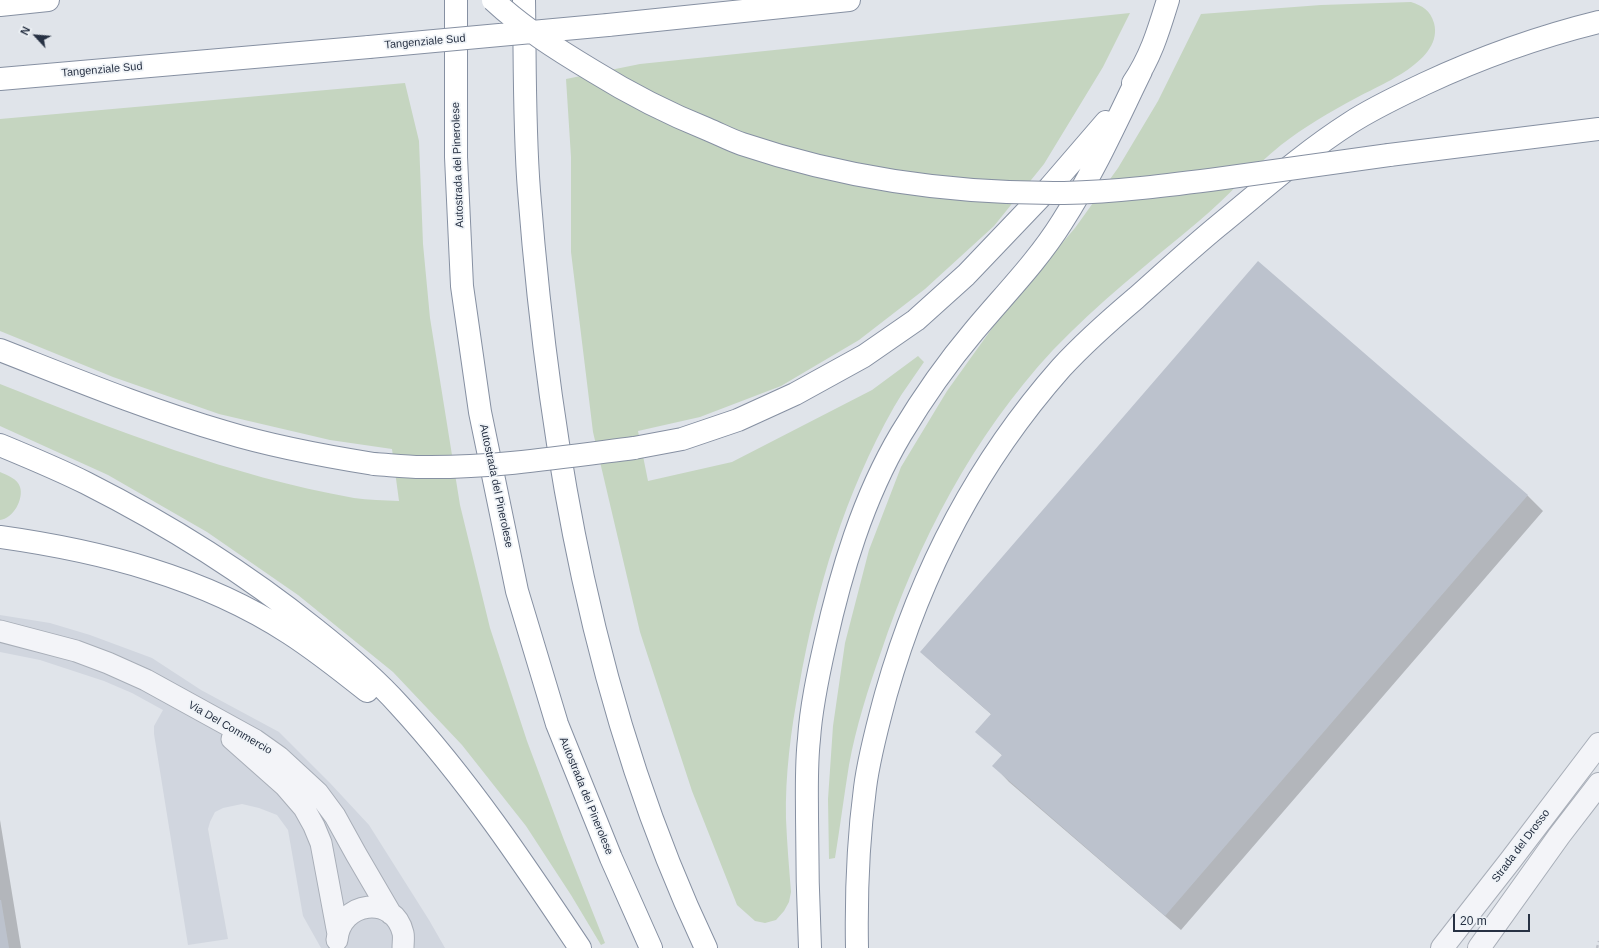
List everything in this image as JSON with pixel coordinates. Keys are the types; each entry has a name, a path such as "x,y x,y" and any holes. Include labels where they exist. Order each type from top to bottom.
{"highway":[{"path":"0,5 48,0"},
{"name":"Autostrada del Pinerolese","path":"456,0 456,157 462,286 480,412 517,591 557,724 611,858 652,948"},
{"path":"493,0 512,17 559,50 648,103 741,144 802,162 860,176 922,186 999,192 1065,193 1119,190 1599,129"},
{"path":"524,0 525,87 529,188 545,355 568,499 605,670 628,748 662,844 706,948"},
{"path":"525,87 533,0"},
{"name":"Tangenziale Sud","path":"0,79 608,25 849,0"},
{"path":"810,948 807,873 807,790 809,739 815,688 836,594 865,509 881,472 900,436 923,400 972,332 1038,256 1062,222 1091,172 1152,50 1170,7"},
{"path":"857,948 856,910 858,851 865,785 876,729 894,665 915,607 937,557 962,507 993,457 1028,409 1090,337 1197,244 1304,155 1351,122 1396,97 1456,69 1504,50 1559,32 1599,22"},
{"path":"0,350 169,414 226,432 324,456 374,464 422,467 521,462 634,448 689,437 738,420 788,398 864,356 916,320 966,275 1050,187 1101,129 1141,71"},
{"path":"0,445 85,482 185,538 244,576 294,612 367,673 399,704 460,776 516,852 580,948"},
{"path":"0,537 44,543 121,560 206,590 250,610 289,633 328,660 432,742"}],"street":[{"path":"0,631 63,647 108,663 146,680 183,701"},
{"name":"Via Del Commercio","path":"183,701 242,747 285,786 304,808 321,843 338,941"},
{"name":"Via Del Commercio","path":"183,701 254,740 279,757 318,793 339,822 391,914 399,922 403,933 403,948"},
{"name":"Strada del Drosso","path":"1442,948 1510,862 1599,744"},
{"path":"1479,948 1559,836 1599,784"},
{"path":"338,941 341,923 358,909 370,906 383,909 391,914"}],"path":[{"path":"1597,948 1599,941"}],"shaded area":[{"path":"0,615 50,623 90,635 152,658 201,690 279,732 369,825 445,948 321,948 303,916 288,830 277,815 259,808 242,804 223,808 215,812 208,829 228,939 188,945 154,734 154,726 163,710 132,693 104,681 40,660 0,652"}],"green space":[{"path":"1411,2 1426,9 1434,23 1435,36 1430,48 1421,59 1395,78 1327,114 1290,138 1270,154 1210,212 1124,283 1053,350 1024,383 973,454 931,531 912,570 896,611 859,722 849,765 835,858 829,859 828,799 833,726 845,643 869,550 901,467 947,391 1008,306 1075,228 1118,168 1158,101 1201,14 1321,5"},
{"path":"1130,13 1103,67 1044,164 994,226 925,289 859,340 781,386 700,417 638,431 648,481 732,462 872,390 918,356 924,362 894,407 877,440 861,473 834,543 814,614 796,703 791,736 786,786 786,819 791,892 789,902 784,911 776,920 765,923 755,921 737,905 692,791 640,632 593,432 571,252 571,157 566,79 640,64"},
{"path":"405,83 419,141 423,244 430,318 460,505 490,628 527,741 605,943 601,945 571,895 526,826 462,745 393,672 298,595 207,532 108,475 0,426 0,384 130,434 218,464 308,489 354,498 399,501 392,449 330,440 219,414 113,377 0,331 0,119"},
{"path":"0,472 17,482 21,492 19,502 13,512 5,519 0,520"}],"building":[{"path":"1258,261 1528,495 1165,916 992,766 1002,755 975,732 991,714 920,652"},
{"path":"1,900 9,948 0,948"}]}
